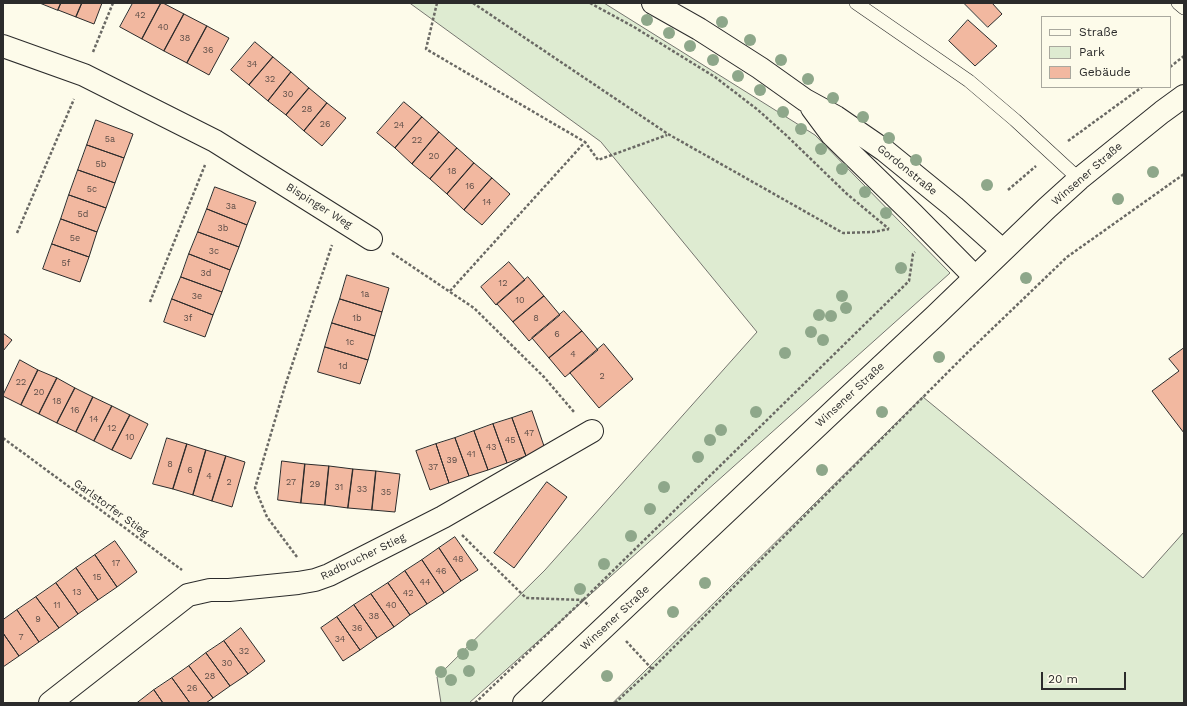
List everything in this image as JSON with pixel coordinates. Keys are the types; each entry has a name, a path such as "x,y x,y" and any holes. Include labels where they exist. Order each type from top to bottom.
{"street":[{"name":"Gordonstraße","path":"653,3 699,29 748,60 805,100 836,117 884,150 954,207 1002,250"},
{"name":"Bispinger Weg","path":"3,46 84,75 215,141 371,239"},
{"name":"Winsener Straße","path":"524,703 935,316 1002,250 1079,178 1184,96"},
{"name":"Gordonstraße","path":"805,100 832,135 975,277"},
{"name":"Radbrucher Stieg","path":"50,703 188,596 210,590 229,590 290,584 315,580 329,575 443,517 592,432"}],"lane":[{"path":"856,3 969,81 1079,178"},
{"path":"1178,3 1184,8"}],"path":[{"path":"17,234 113,3"},
{"path":"437,3 426,49 585,142 598,160 668,134"},
{"path":"472,3 668,134 843,233 873,232 889,229 847,194 758,110 715,78 634,27 590,3"},
{"path":"1171,65 1184,56"},
{"path":"1008,190 1051,153 1141,88"},
{"path":"150,302 215,141"},
{"path":"450,291 585,142"},
{"path":"614,703 652,669 961,358 1067,257 1184,174"},
{"path":"315,580 267,517 255,488 285,386 340,220"},
{"path":"371,239 474,308 544,377 592,432"},
{"path":"475,703 583,600 908,281 913,254"},
{"name":"Garlstorfer Stieg","path":"3,438 210,590"},
{"path":"443,517 526,598 583,600"},
{"path":"609,623 652,669"}],"green space":[{"path":"410,3 604,3 815,135 950,273 469,703 441,703 437,677 545,570 757,332 601,142"},
{"path":"923,397 1143,578 1184,532 1184,703 613,703"}],"building":[{"path":"40,3 61,3 58,10"},
{"path":"61,3 82,3 76,17 58,10"},
{"path":"82,3 102,3 94,24 76,17"},
{"path":"133,3 161,3 142,39 120,27"},
{"path":"161,3 184,14 164,51 142,39"},
{"path":"964,3 992,3 1002,14 988,27"},
{"path":"184,14 207,26 187,63 164,51"},
{"path":"968,20 997,46 975,66 949,41"},
{"path":"207,26 229,38 209,75 187,63"},
{"path":"255,42 273,57 249,85 231,70"},
{"path":"273,57 291,72 268,101 249,85"},
{"path":"291,72 309,88 286,115 268,101"},
{"path":"309,88 327,103 304,131 286,115"},
{"path":"404,102 422,117 395,148 377,133"},
{"path":"327,103 346,118 322,146 304,131"},
{"path":"422,117 439,132 412,164 395,148"},
{"path":"96,120 133,134 124,158 87,145"},
{"path":"439,132 457,148 430,179 412,164"},
{"path":"87,145 124,158 115,183 78,170"},
{"path":"457,148 474,163 447,194 430,179"},
{"path":"474,163 492,178 464,210 447,194"},
{"path":"78,170 115,183 106,208 69,195"},
{"path":"492,178 510,194 482,225 464,210"},
{"path":"215,187 256,202 247,225 207,209"},
{"path":"69,195 106,208 97,232 61,219"},
{"path":"207,209 247,225 239,247 198,232"},
{"path":"61,219 97,232 89,257 52,244"},
{"path":"198,232 239,247 230,270 189,254"},
{"path":"52,244 89,257 80,282 43,269"},
{"path":"189,254 230,270 222,292 181,277"},
{"path":"509,262 525,280 496,305 481,287"},
{"path":"347,275 389,288 382,312 340,299"},
{"path":"181,277 222,292 213,315 172,299"},
{"path":"528,277 544,296 513,322 497,304"},
{"path":"544,296 560,315 529,341 513,322"},
{"path":"172,299 213,315 205,337 164,322"},
{"path":"340,299 382,312 375,336 332,323"},
{"path":"564,311 582,331 549,358 532,338"},
{"path":"332,323 375,336 368,360 325,347"},
{"path":"582,331 598,350 565,377 549,358"},
{"path":"3,333 12,340 3,351"},
{"path":"604,344 633,379 599,408 570,373"},
{"path":"325,347 368,360 360,384 318,372"},
{"path":"1184,348 1184,433 1152,391 1179,371 1169,359"},
{"path":"20,360 38,370 21,405 3,396"},
{"path":"38,370 57,378 39,414 21,405"},
{"path":"57,378 75,388 57,423 39,414"},
{"path":"75,388 93,397 76,432 57,423"},
{"path":"93,397 112,406 94,441 76,432"},
{"path":"112,406 130,415 112,450 94,441"},
{"path":"532,411 545,449 526,456 512,418"},
{"path":"130,415 148,424 131,459 112,450"},
{"path":"512,418 526,456 507,463 493,424"},
{"path":"493,424 507,463 488,470 474,431"},
{"path":"474,431 488,470 469,476 455,438"},
{"path":"167,438 187,444 173,489 153,484"},
{"path":"455,438 469,476 449,483 436,444"},
{"path":"187,444 206,450 193,495 173,489"},
{"path":"436,444 449,483 430,490 416,451"},
{"path":"206,450 226,456 212,501 193,495"},
{"path":"226,456 245,462 232,507 212,501"},
{"path":"282,461 305,464 301,503 278,500"},
{"path":"305,464 329,466 325,505 301,503"},
{"path":"329,466 353,469 348,508 325,505"},
{"path":"353,469 376,471 372,510 348,508"},
{"path":"376,471 400,474 395,512 372,510"},
{"path":"547,482 567,497 514,568 494,553"},
{"path":"455,537 478,570 461,581 439,548"},
{"path":"115,541 137,572 117,587 95,555"},
{"path":"439,548 461,581 444,593 422,560"},
{"path":"95,555 117,587 98,600 76,568"},
{"path":"422,560 444,593 427,604 405,571"},
{"path":"76,568 98,600 78,614 56,583"},
{"path":"405,571 427,604 410,615 388,583"},
{"path":"56,583 78,614 59,628 36,597"},
{"path":"388,583 410,615 394,627 371,594"},
{"path":"371,594 394,627 377,638 354,605"},
{"path":"36,597 59,628 39,642 17,610"},
{"path":"354,605 377,638 360,650 337,617"},
{"path":"17,610 39,642 19,656 3,633 3,620"},
{"path":"337,617 360,650 343,661 321,628"},
{"path":"241,628 265,661 248,674 224,641"},
{"path":"3,633 19,656 3,667"},
{"path":"224,641 248,674 230,686 206,653"},
{"path":"206,653 230,686 213,698 189,666"},
{"path":"189,666 213,698 206,703 190,703 172,678"},
{"path":"172,678 190,703 163,703 154,690"},
{"path":"154,690 163,703 137,703"}]}
